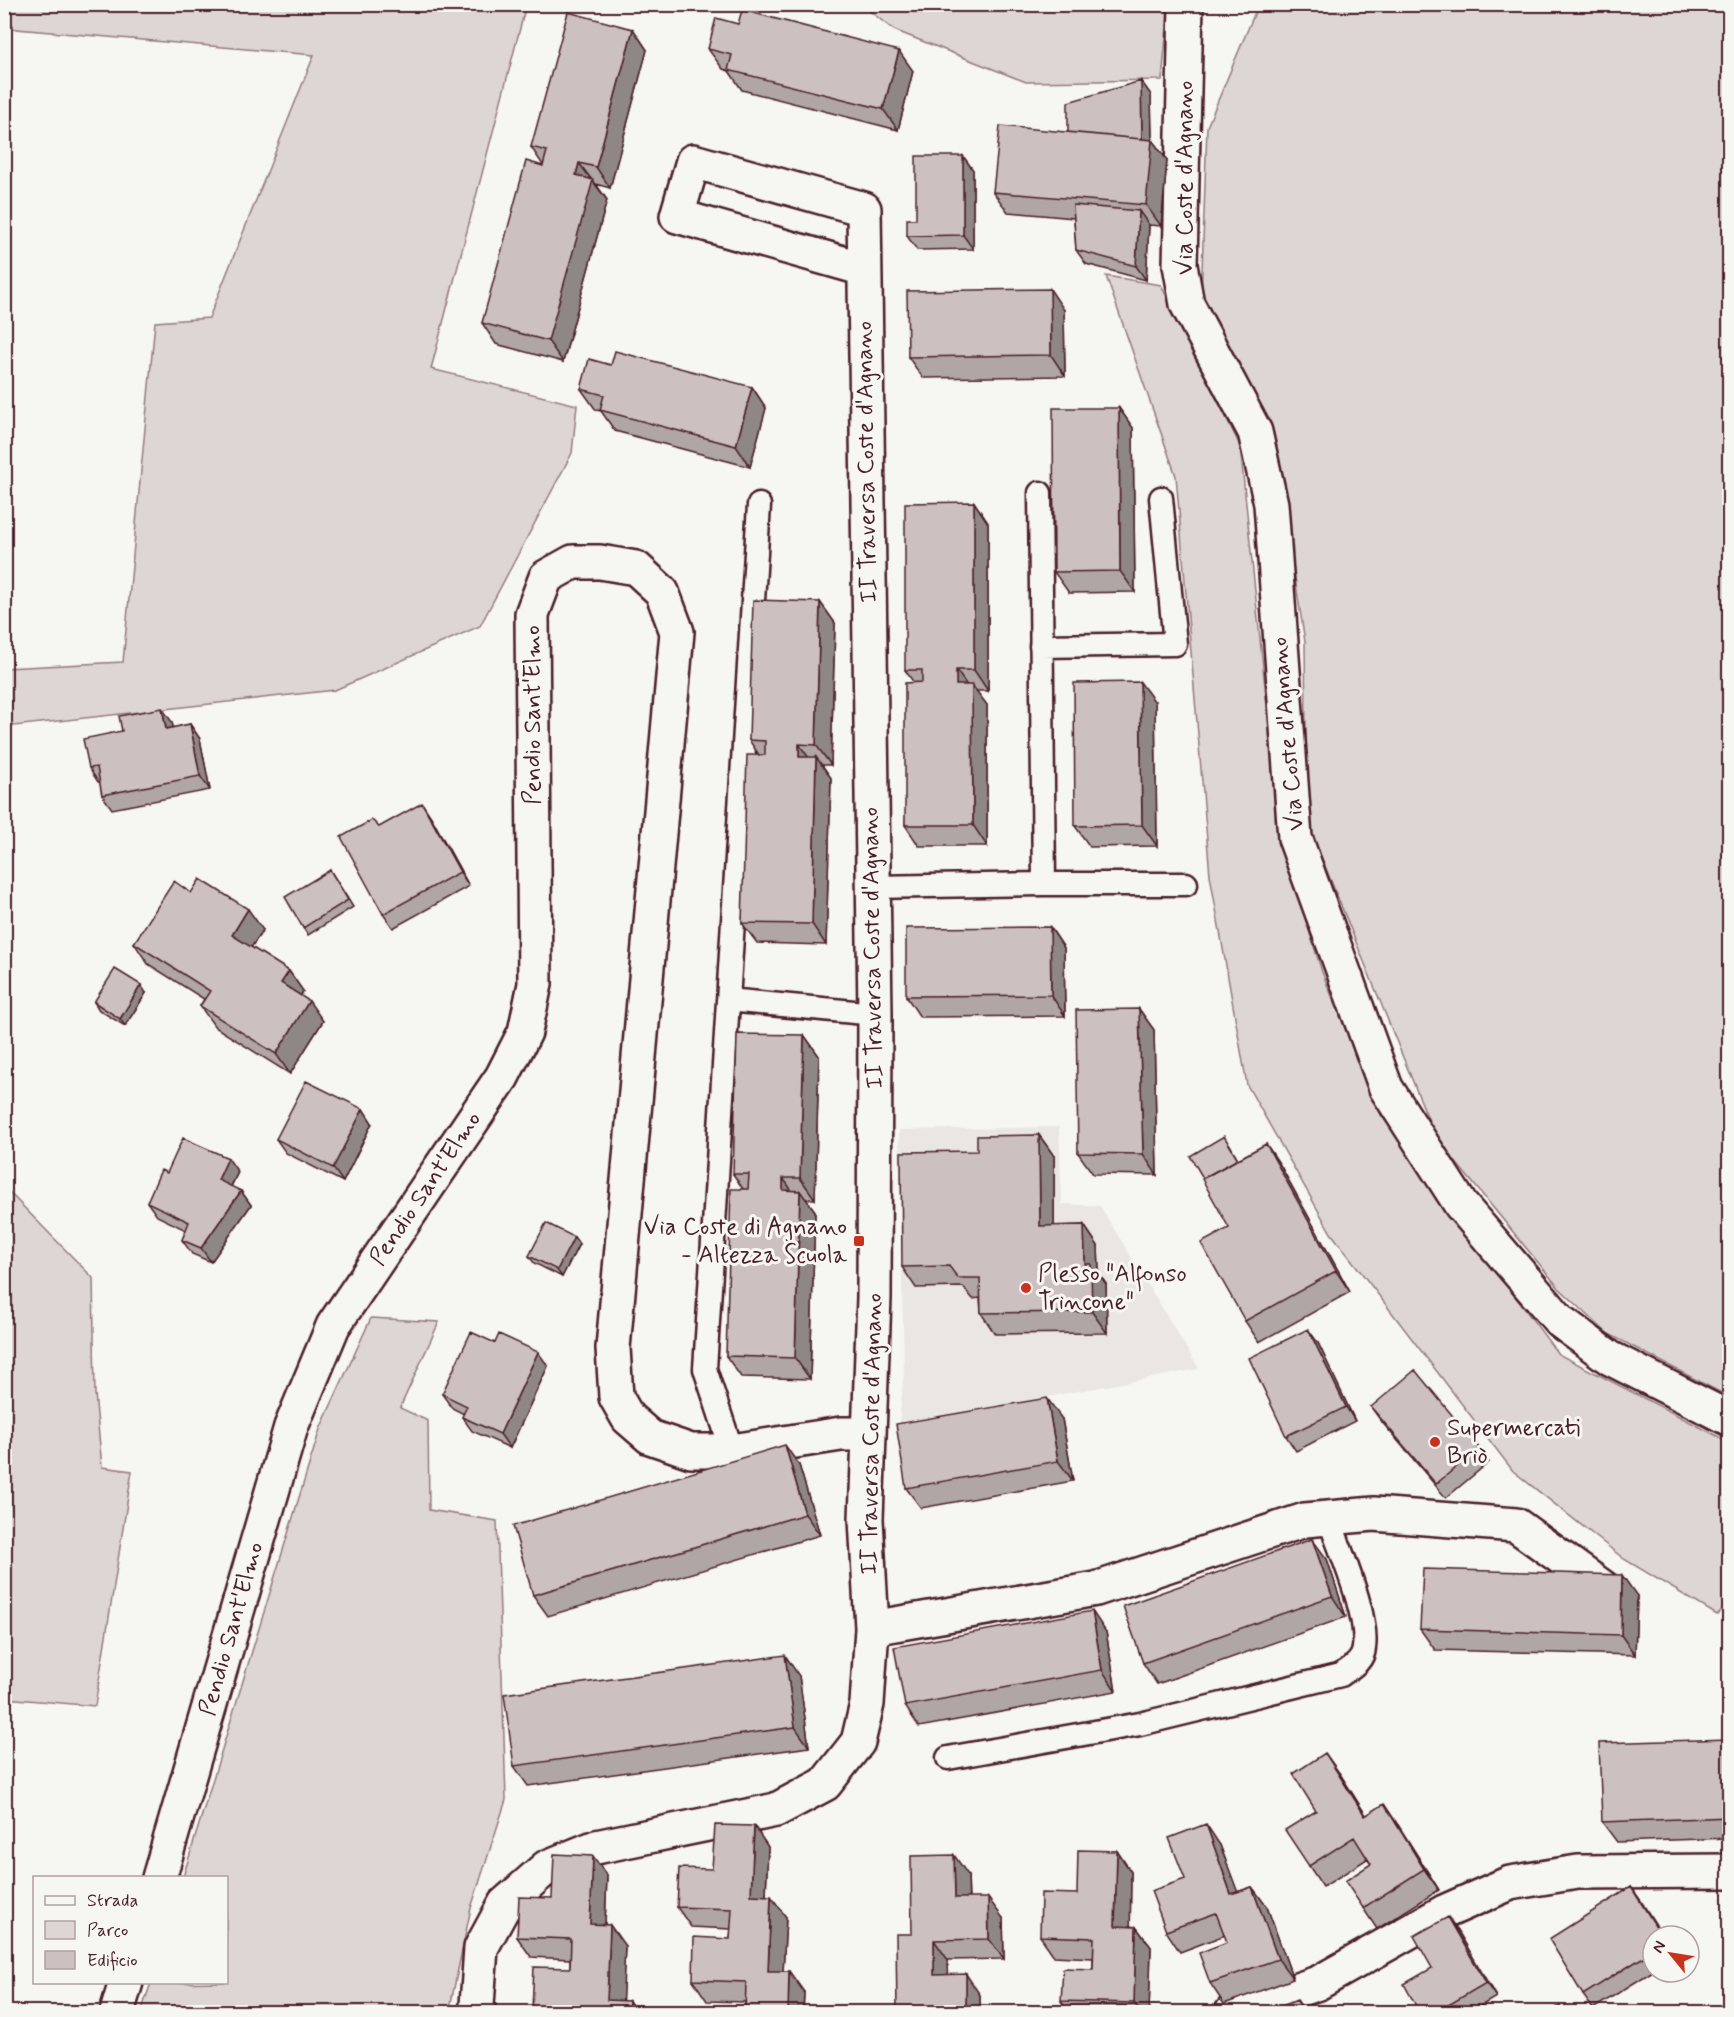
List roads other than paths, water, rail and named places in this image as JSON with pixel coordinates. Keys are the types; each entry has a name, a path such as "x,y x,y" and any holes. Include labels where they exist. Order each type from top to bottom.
{"street":[{"name":"Via Coste d'Agnano","path":"1186,4 1180,265 1187,304 1255,432 1271,504 1295,838 1386,1088 1461,1205 1560,1321 1610,1358 1730,1419"},
{"name":"II Traversa Coste d'Agnano","path":"478,2013 481,1948 505,1904 548,1867 596,1847 776,1810 825,1784 858,1742 867,1704 872,1628 866,1519 874,1297 875,1014 864,209 693,161 677,216 864,268"},
{"name":"Pendio Sant'Elmo","path":"160,1876 291,1427 333,1326 502,1077 525,1032 534,984 532,614 546,577 573,562 600,562 636,568 662,592 677,632 613,1348 616,1396 628,1418 650,1437 691,1451 732,1451 841,1434 869,1434"},
{"path":"872,1628 1096,1589 1305,1520 1374,1514 1516,1525 1609,1592"},
{"path":"1232,2013 1318,1983 1444,1912 1510,1883 1578,1872 1730,1872"},
{"path":"117,2013 126,1984"}],"lane":[{"path":"1040,493 1044,884"},
{"path":"1041,646 1175,644 1161,498"},
{"path":"732,1451 705,1369 759,505"},
{"path":"873,887 1186,884"},
{"path":"728,1000 875,1014"},
{"path":"948,1758 1140,1724 1341,1675 1359,1662 1362,1656 1363,1625 1362,1614 1329,1518"}],"place":[{"name":"Via Coste di Agnano - Altezza Scuola","path":"859,1241"},
{"name":"Plesso \"Alfonso Trincone\"","path":"1026,1288"},
{"name":"Supermercati Briò","path":"1435,1442"}]}
